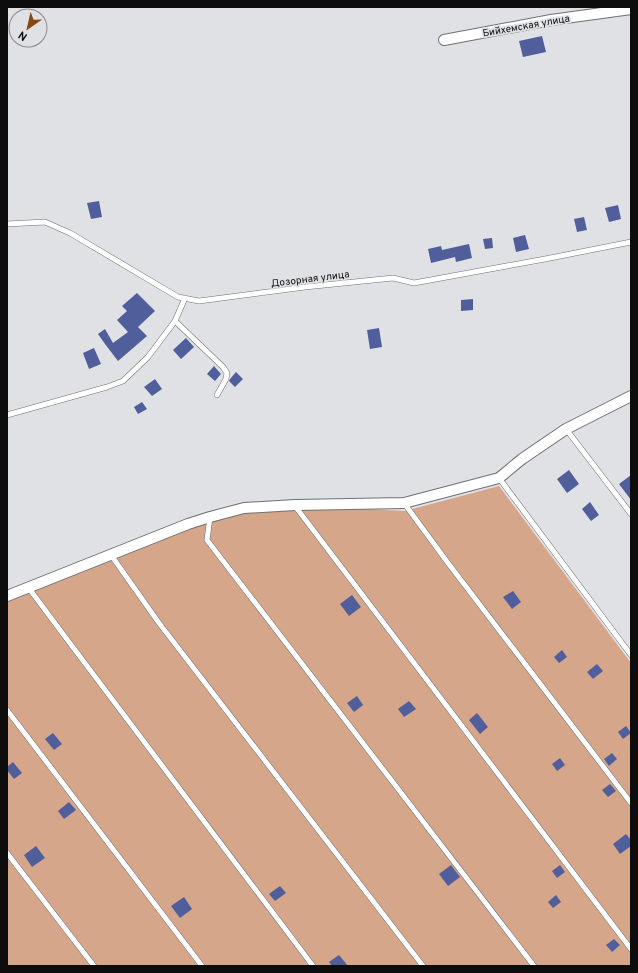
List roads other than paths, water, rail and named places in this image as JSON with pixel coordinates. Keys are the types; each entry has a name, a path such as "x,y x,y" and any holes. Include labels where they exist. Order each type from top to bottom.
{"street":[{"name":"Бийхемская улица","path":"444,40 551,20 631,9"},
{"path":"7,596 188,524 244,508 295,505 404,503 499,478 522,459 566,429 631,396"}],"lane":[{"name":"Дозорная улица","path":"7,224 45,222 70,233 178,297 199,301 312,286 393,278 414,283 631,242"},
{"path":"7,415 108,387 123,381 148,357 176,321 185,298"},
{"path":"176,321 223,367 227,373 226,379 217,395"},
{"path":"566,429 631,514"},
{"path":"499,478 631,655"},
{"path":"404,503 631,803"},
{"path":"295,505 631,948"},
{"path":"210,517 207,540 534,966"},
{"path":"111,555 159,623 423,966"},
{"path":"28,587 313,966"},
{"path":"7,710 202,966"},
{"path":"7,853 94,966"}]}
